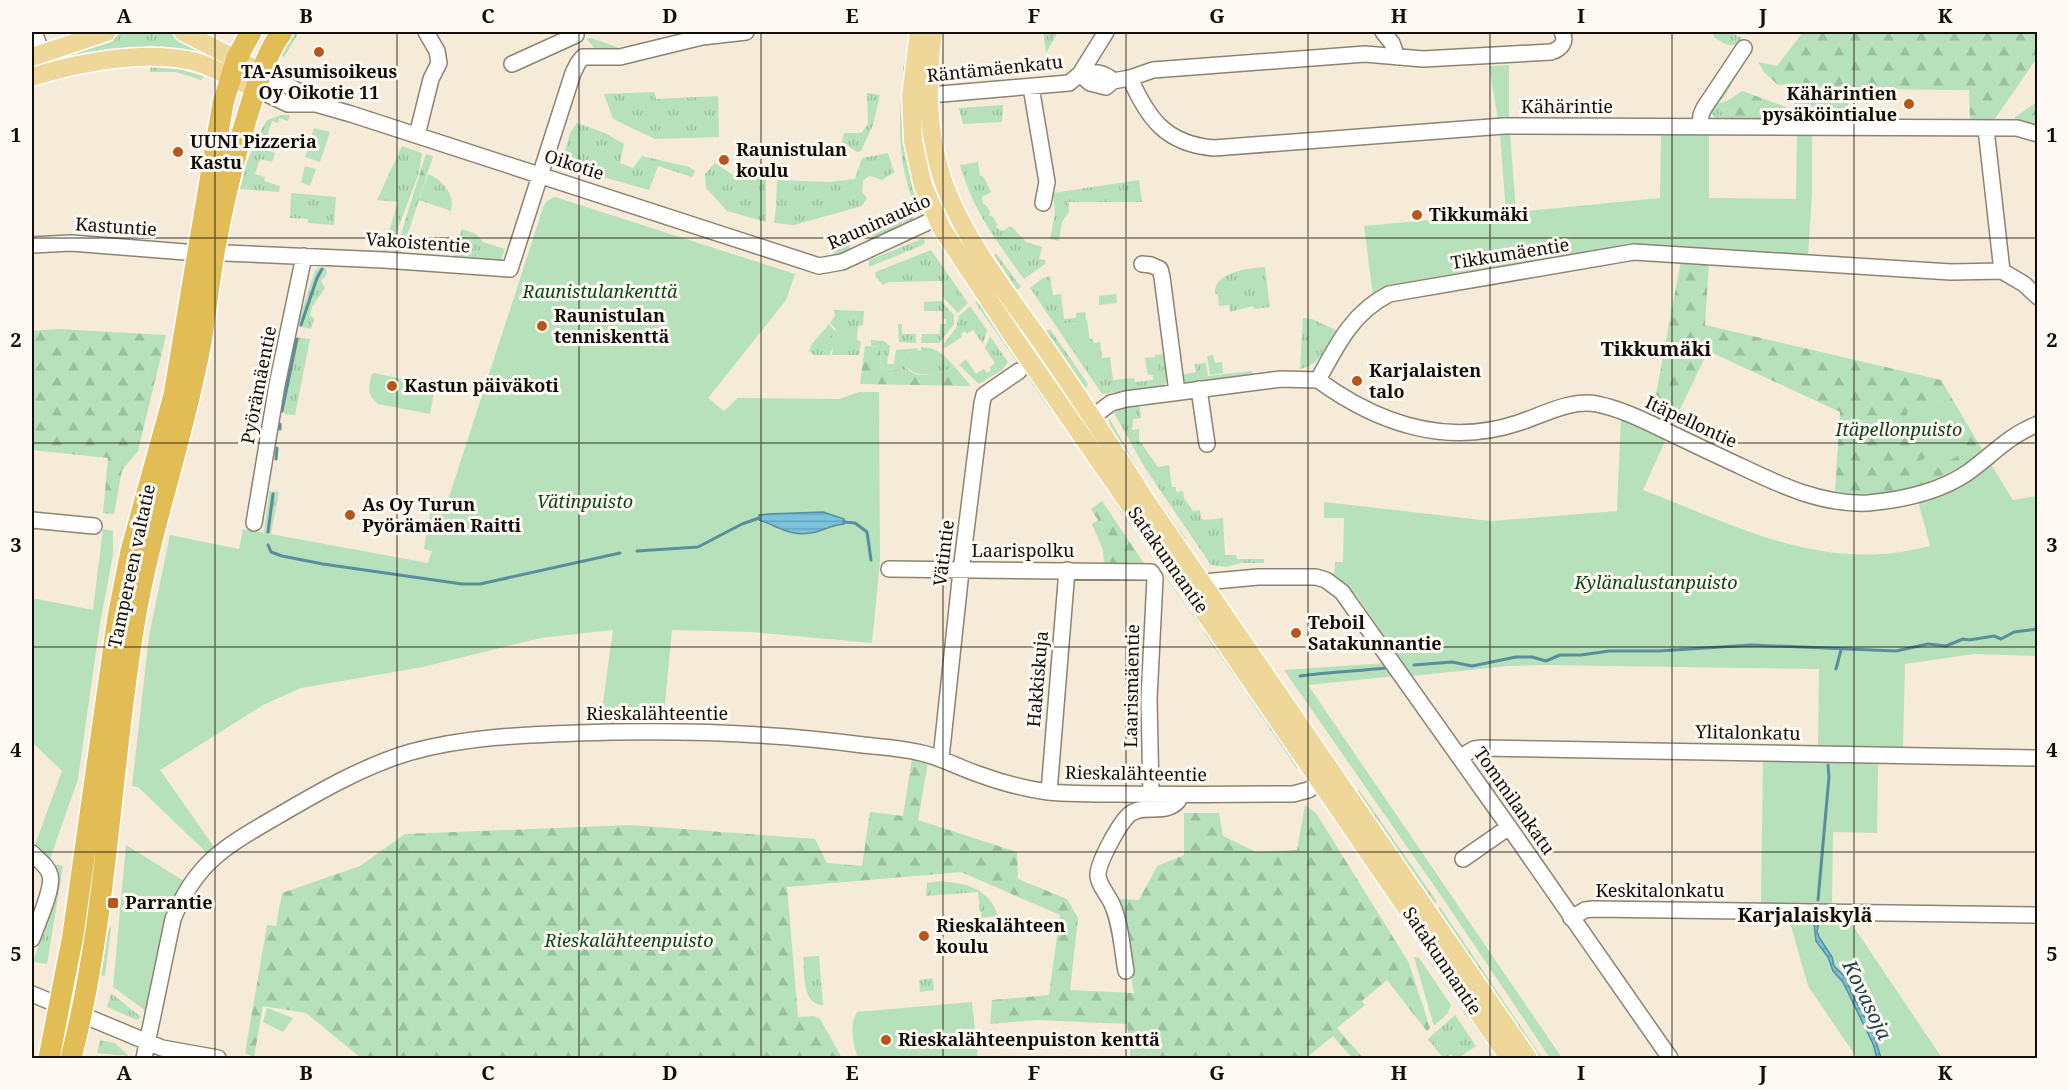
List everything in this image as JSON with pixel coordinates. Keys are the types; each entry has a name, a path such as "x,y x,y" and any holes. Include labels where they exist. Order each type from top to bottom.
{"highway":[{"name":"Tampereen valtatie","path":"49,1059 74,929 118,616 133,542 174,395 220,120 234,67 251,32"},
{"name":"Tampereen valtatie","path":"71,1059 96,939 135,622 146,556 189,402 205,320 214,252 233,163 259,81 273,44 282,32"}],"main road":[{"path":"37,56 107,32"},
{"path":"183,32 259,81"},
{"name":"Satakunnantie","path":"919,32 919,96 954,210 1146,501 1192,583"},
{"name":"Satakunnantie","path":"933,32 928,69 911,127 915,156 923,186 936,219 948,240 1076,428 1192,583 1327,778 1528,1059"},
{"path":"40,74 110,60 156,57 234,67"},
{"name":"Satakunnantie","path":"1327,778 1509,1059"}],"street":[{"path":"34,32 40,74"},
{"path":"417,135 430,79 439,63 437,51 426,32"},
{"path":"583,57 620,57 702,34 746,32"},
{"path":"1080,74 1106,32"},
{"path":"1383,32 1392,43 1397,57"},
{"name":"Räntämäenkatu","path":"919,96 1064,85 1080,74 1090,83 1106,87 1113,81 1161,69 1365,54 1423,59 1551,52 1560,48 1564,40 1562,32"},
{"path":"512,64 575,33 583,57"},
{"path":"1700,127 1704,108 1744,48"},
{"path":"542,175 573,74 583,57"},
{"name":"Kähärintie","path":"1130,78 1144,108 1161,128 1179,140 1203,147 1504,126 2017,128 2037,134"},
{"name":"Oikotie","path":"259,81 288,104 316,104 819,266"},
{"path":"1031,87 1047,182 1043,203"},
{"path":"1986,129 2002,271 2024,284 2037,297"},
{"name":"Vakoistentie","path":"225,253 510,268 542,175"},
{"name":"Rauninaukio","path":"819,266 842,262 954,210"},
{"name":"Kastuntie","path":"32,245 71,243 198,253"},
{"name":"Tikkumäentie","path":"1318,380 1350,325 1370,305 1389,294 1634,252 1951,272 2002,271"},
{"name":"Pyörämäentie","path":"254,523 277,385 304,256"},
{"path":"1143,264 1160,269 1177,392"},
{"name":"Vätintie","path":"941,758 961,571 984,395 1020,370"},
{"path":"1076,428 1118,400 1294,378 1318,380"},
{"name":"Itäpellontie","path":"1318,380 1343,398 1379,417 1417,428 1442,432 1474,432 1505,427 1574,404 1607,406 1776,483 1813,497 1855,503 1900,498 1951,483 1973,469 2004,442 2037,424"},
{"path":"1199,389 1207,444"},
{"path":"32,520 94,526"},
{"name":"Laarispolku","path":"889,569 1150,572 1155,578"},
{"name":"Hakkiskuja","path":"1049,792 1067,570"},
{"name":"Tommilankatu","path":"1192,583 1258,577 1316,577 1326,580 1342,592 1670,1059"},
{"name":"Laarismäentie","path":"1151,795 1149,699 1155,578"},
{"name":"Rieskalähteentie","path":"144,1059 146,1040 157,1000 173,919 182,897 205,864 242,837 298,804 384,761 458,741 658,730 829,740 918,752 941,758 977,774 1003,782 1049,792 1179,796 1293,794 1301,793 1327,778"},
{"name":"Ylitalonkatu","path":"1460,758 1474,749 1482,748 2037,758"},
{"path":"1126,971 1113,906 1099,880 1098,872 1118,830 1130,814 1138,810 1167,809 1178,801 1179,796"},
{"path":"1463,859 1509,827"},
{"path":"32,854 47,868 51,877 50,888 32,939"},
{"name":"Keskitalonkatu","path":"1571,918 1585,910 1593,909 2037,915"},
{"path":"32,994 167,1049 218,1059"}],"green space":[{"path":"126,32 172,32 214,51 211,58 131,52 56,57 56,54"},
{"path":"289,32 299,32 284,57 276,54"},
{"path":"1043,32 1058,32 1046,53"},
{"path":"1713,32 1730,32 1742,38 1743,41 1735,45 1728,45 1714,37"},
{"path":"1803,32 2037,32 2037,58 1994,120 1970,119 1969,90 1848,89 1848,118 1826,118 1819,106 1810,107 1800,116 1793,107 1797,95 1796,83 1778,85 1764,72 1758,62 1777,66"},
{"path":"591,38 617,47 620,52 597,52 587,39"},
{"path":"910,51 922,204 919,213 907,182 901,150 901,99 905,58"},
{"path":"1743,62 1725,96 1718,104 1723,112 1727,108 1730,114 1750,117 1752,120 1717,120 1710,112"},
{"path":"1509,65 1509,119 1498,120 1489,66"},
{"path":"150,67 178,69 204,76 201,80 176,72 150,72"},
{"path":"1742,91 1786,107 1794,119 1752,120 1750,117 1732,119 1729,109 1723,112 1717,104 1727,101"},
{"path":"654,92 656,99 718,96 719,137 655,139 613,119 604,94"},
{"path":"867,93 880,95 873,125 861,151 857,152 842,142 844,133 861,133 868,124"},
{"path":"2037,102 2037,126 2015,122 2015,117"},
{"path":"1003,105 1002,122 963,124 959,108"},
{"path":"281,115 290,115 288,121 279,118 278,123 272,121 267,136 259,134 267,120"},
{"path":"577,123 605,133 624,144 620,163 633,168 642,156 689,167 695,171 692,177 658,166 649,190 561,165 570,133"},
{"path":"314,128 330,132 320,162 305,157"},
{"path":"1510,133 1516,212 1660,198 1661,134 1709,134 1709,198 1796,199 1797,134 1812,134 1812,194 1808,255 1640,244 1405,283 1373,295 1364,226 1506,213 1500,134"},
{"path":"258,137 273,142 270,151 275,153 272,162 260,159 255,174 265,177 264,181 280,186 279,192 240,189 247,162"},
{"path":"402,146 422,153 419,173 391,246 385,254 382,254 398,202 377,200"},
{"path":"888,153 894,172 882,180 870,176 863,180 862,192 867,198 862,206 794,225 774,223 777,180 829,182 855,179 862,158"},
{"path":"426,154 433,156 401,255 391,254 401,234"},
{"path":"978,162 980,176 983,176 991,192 982,197 983,204 986,205 990,212 989,215 997,224 996,227 1002,231 1011,226 1026,242 1042,247 1039,259 1046,260 1045,264 1024,279 979,212 965,182 960,165"},
{"path":"715,163 736,177 766,176 766,222 727,211 706,188 705,174"},
{"path":"305,166 316,169 310,186 301,182"},
{"path":"428,174 446,188 451,199 451,211 419,200"},
{"path":"1139,180 1142,202 1069,202 1069,212 1062,222 1059,241 1050,239 1055,214 1053,193"},
{"path":"291,193 336,197 334,225 308,223 308,219 290,218"},
{"name":"Vätinpuisto","path":"555,197 795,274 786,300 708,398 724,411 738,398 839,399 859,392 879,392 880,561 872,643 752,632 672,630 663,724 600,725 613,630 541,638 423,667 301,688 263,705 160,770 214,847 207,853 138,787 132,786 149,636 170,535 239,549 243,529 428,563 432,551 424,549 433,497 448,500 544,205"},
{"path":"910,210 914,218 912,221 866,243 881,222 887,221 894,212 900,215"},
{"path":"462,229 476,234 483,242 505,249 501,260 453,258"},
{"path":"845,238 850,245 849,254 830,258"},
{"path":"924,238 923,245 869,267 869,260"},
{"path":"931,250 968,303 958,313 943,297 942,281 889,282 883,285 876,277 875,273 878,271"},
{"path":"996,253 1021,287 1017,290 994,255"},
{"name":"Itäpellonpuisto","path":"1681,260 1709,262 1705,325 1941,380 1983,451 1967,463 1932,481 1913,487 1875,494 1835,492 1840,412 1708,351 1672,426 1652,416"},
{"path":"319,267 326,268 327,274 321,281 325,288 312,307 310,315 314,319 311,329 299,326 300,316 315,271"},
{"path":"1265,267 1270,307 1254,309 1253,306 1230,312 1229,305 1217,289 1218,294 1215,294 1220,281 1233,273"},
{"path":"1050,276 1053,295 1061,294 1064,319 1076,318 1076,313 1085,312 1089,339 1093,339 1094,343 1100,342 1102,358 1110,357 1113,380 1134,378 1135,382 1153,380 1153,374 1157,374 1155,355 1163,354 1168,376 1165,385 1102,394 1030,288 1043,278"},
{"path":"1227,287 1229,305 1219,306 1217,289"},
{"path":"1116,294 1117,303 1099,305 1099,296"},
{"path":"977,300 989,313 1055,408 1051,411 975,302"},
{"path":"941,301 954,315 954,324 939,343 921,343 922,334 940,334 940,324 946,324 943,311 924,311 924,302"},
{"path":"970,306 987,330 983,344 973,330 967,334 965,331 961,334 962,337 945,348 943,345 956,328 959,316"},
{"path":"834,310 864,311 863,325 858,326 857,340 861,342 859,355 832,355 833,348 829,355 814,355 809,351 829,324 836,332 830,323 835,316"},
{"path":"1303,318 1312,319 1338,331 1313,364 1300,369"},
{"path":"1087,320 1093,365 1101,364 1102,372 1092,373 1058,324"},
{"path":"898,324 902,324 902,334 916,334 916,343 899,342"},
{"path":"58,329 166,335 138,451 122,470 114,514 103,513 108,458 32,450 32,331"},
{"path":"1050,329 1088,384 1082,391 1065,359 1046,331"},
{"path":"841,330 857,334 857,340 827,347 826,342"},
{"path":"990,336 1008,362 1002,370 979,384 959,365 966,359 976,374 984,369 987,373 991,370 990,367 995,363 985,348"},
{"path":"295,337 310,339 295,415 284,414 281,407 292,340"},
{"path":"871,340 884,341 890,346 887,364 894,364 896,350 918,348 917,351 909,351 902,363 909,371 881,369 880,347 871,346"},
{"path":"865,346 880,347 881,369 909,371 918,375 934,374 955,367 971,386 860,384"},
{"path":"921,347 940,353 955,367 934,374 934,353 921,351"},
{"path":"910,350 934,353 934,374 916,373 902,363"},
{"path":"1213,355 1215,363 1222,362 1223,373 1210,375 1207,356"},
{"path":"1156,357 1158,374 1148,375 1145,358"},
{"path":"1206,363 1208,376 1252,371 1253,375 1183,383 1180,375 1196,372 1195,364"},
{"path":"374,373 434,386 430,414 378,404 369,390"},
{"path":"1911,401 1945,409 1969,449 1916,481 1912,471 1928,454 1906,417"},
{"path":"1137,405 1140,408 1141,418 1133,419 1132,430 1139,429 1139,440 1158,467 1169,465 1172,487 1176,487 1176,492 1183,491 1184,498 1193,511 1200,510 1201,518 1204,520 1223,518 1225,555 1236,555 1237,559 1264,559 1264,563 1241,563 1226,567 1211,565 1145,468 1114,413 1119,408"},
{"name":"Kylänalustanpuisto","path":"1621,417 1666,439 1643,490 1748,531 1818,550 1854,554 1891,553 1930,546 1918,501 1990,463 2013,500 2037,496 2037,656 1974,654 1905,664 1903,748 1818,747 1819,669 1548,665 1508,666 1412,676 1357,596 1334,575 1335,562 1343,562 1344,518 1324,518 1324,502 1491,521 1617,511"},
{"path":"1109,418 1148,486 1186,539 1181,543 1109,431"},
{"path":"269,491 279,492 271,534 264,533"},
{"path":"1102,501 1145,565 1104,567 1103,550 1092,524 1098,520 1091,509"},
{"path":"1120,502 1158,558 1155,560 1116,505"},
{"path":"103,529 113,531 113,555 100,623 78,779 50,859 35,845 62,771 32,742 32,598 93,610"},
{"path":"1163,564 1203,622 1199,625 1159,567"},
{"path":"1208,630 1243,683 1242,687 1204,633"},
{"path":"1386,663 1396,676 1308,685 1562,1058 1550,1058 1444,900 1284,670"},
{"path":"1250,694 1299,764 1297,769 1247,695"},
{"name":"Rieskalähteenpuisto","path":"912,759 928,762 918,820 1017,852 1018,879 1067,899 1078,918 1070,990 1134,993 1117,899 1139,900 1157,866 1184,855 1184,813 1219,813 1223,836 1256,852 1297,850 1305,805 1316,813 1409,963 1430,1028 1426,1030 1387,980 1362,1001 1365,1005 1337,1028 1363,1058 1352,1058 1333,1036 1306,1058 1131,1058 1127,1024 1037,1020 990,1024 992,1000 1049,995 1060,915 961,872 787,887 798,1017 814,1016 820,1019 842,1058 361,1058 306,1013 263,1006 254,1057 245,1053 267,925 276,926 282,893 360,866 405,834 630,825 815,839 827,863 862,866 870,812 903,816"},
{"path":"1763,760 1878,762 1877,833 1833,832 1832,905 1761,904"},
{"path":"1359,790 1437,902 1431,906 1353,794"},
{"path":"126,845 184,881 174,901 146,1011 113,987"},
{"path":"52,864 63,866 47,964 33,962 49,919 58,885 58,876"},
{"path":"939,881 958,883 982,893 989,899 998,916 980,918 982,912 980,912 978,892 926,896 927,883"},
{"path":"1440,907 1542,1058 1535,1058 1434,911"},
{"path":"1789,919 1849,920 1942,1058 1857,1058 1808,986"},
{"path":"109,927 111,928 105,976 98,975"},
{"path":"819,956 823,1005 811,1000 804,979 803,957"},
{"path":"1414,957 1419,958 1451,1005 1447,1014 1434,1026"},
{"path":"1427,958 1432,959 1502,1058 1496,1058"},
{"path":"933,978 934,990 920,992 919,980"},
{"path":"111,993 141,1017 137,1020 107,1007"},
{"path":"972,1002 978,1058 858,1058 852,1029 857,1012"},
{"path":"267,1008 293,1018 283,1032 263,1022"},
{"path":"1455,1015 1476,1046 1459,1058 1451,1055 1443,1058 1428,1039"},
{"path":"100,1040 115,1043 129,1056 97,1053"}],"water":[{"path":"823,512 844,519 844,524 800,534 759,520 759,515"},
{"path":"1819,922 1817,931 1819,937 1832,957 1834,966 1846,978 1873,1032 1881,1058 1877,1058 1873,1044 1843,982 1833,971 1828,957 1816,941 1814,923"}],"waterway":[{"path":"301,325 322,269"},
{"path":"282,411 297,339"},
{"path":"280,424 280,429"},
{"path":"276,459 277,448"},
{"path":"268,532 273,494"},
{"path":"637,551 698,547 742,524 759,518"},
{"path":"844,522 855,523 867,532 871,560"},
{"path":"268,545 271,552 282,556 462,584 480,584 620,553"},
{"path":"1414,665 1452,662 1472,666 1516,657 1532,657 1546,661 1560,655 1609,651 1659,651 1751,645 1896,651 1928,644 1946,646 1963,639 1994,636 2001,639 2014,632 2038,629"},
{"path":"1836,669 1841,650"},
{"path":"1300,676 1386,668"},
{"name":"Kovasoja","path":"1818,900 1829,777 1828,765"}],"place":[{"name":"TA-Asumisoikeus Oy Oikotie 11","path":"319,52"},
{"name":"Kähärintien pysäköintialue","path":"1909,104"},
{"name":"UUNI Pizzeria Kastu","path":"178,152"},
{"name":"Raunistulan koulu","path":"724,160"},
{"name":"Tikkumäki","path":"1417,215"},
{"name":"Raunistulan tenniskenttä","path":"542,326"},
{"name":"Karjalaisten talo","path":"1357,381"},
{"name":"Kastun päiväkoti","path":"392,386"},
{"name":"As Oy Turun Pyörämäen Raitti","path":"350,515"},
{"name":"Teboil Satakunnantie","path":"1296,633"},
{"name":"Parrantie","path":"113,903"},
{"name":"Rieskalähteen koulu","path":"924,936"},
{"name":"Rieskalähteenpuiston kenttä","path":"886,1040"}],"district":[{"name":"Tikkumäki","path":"1656,349"},
{"name":"Karjalaiskylä","path":"1805,915"}],"park label":[{"name":"Raunistulankenttä","path":"600,292"}]}
